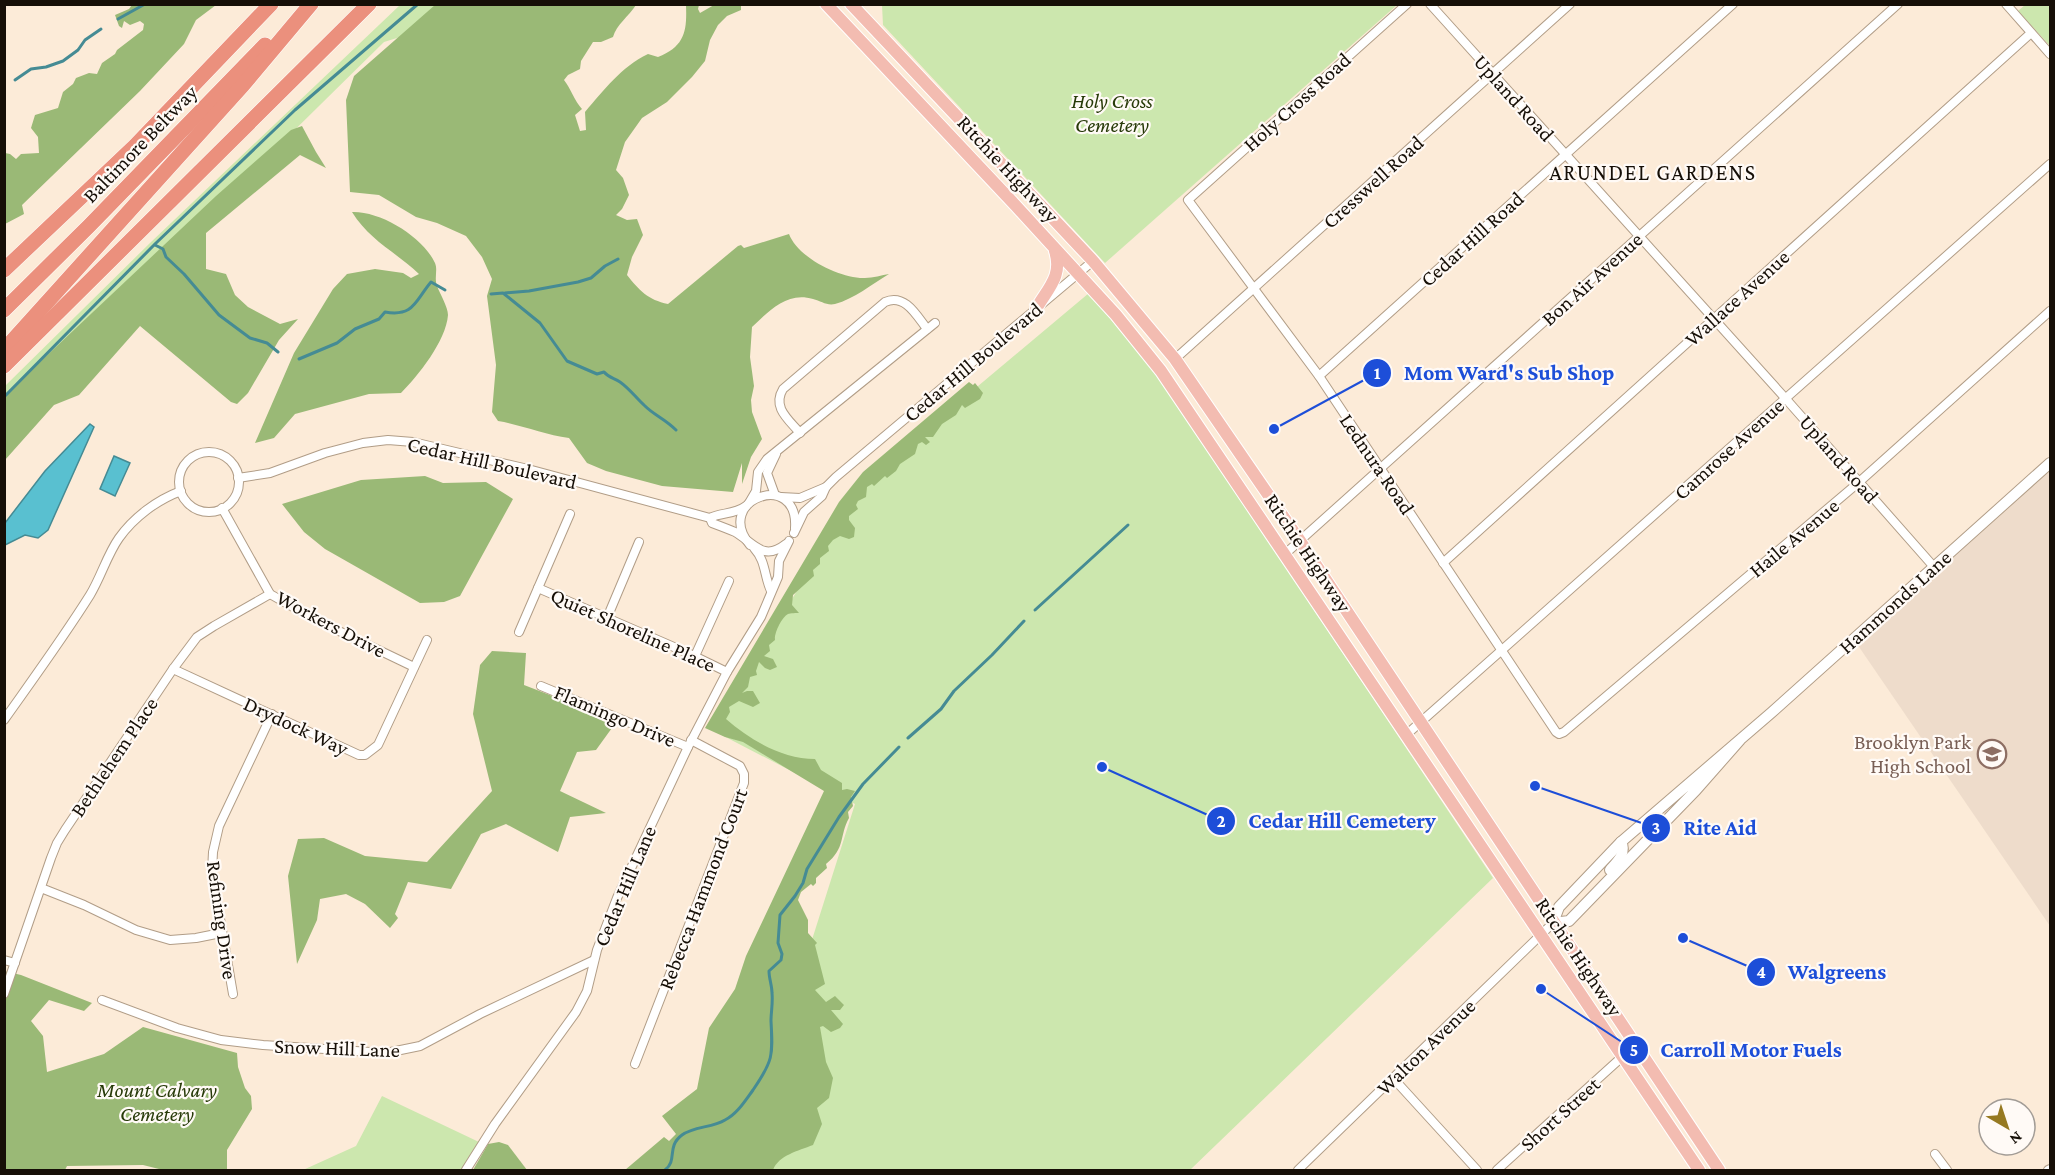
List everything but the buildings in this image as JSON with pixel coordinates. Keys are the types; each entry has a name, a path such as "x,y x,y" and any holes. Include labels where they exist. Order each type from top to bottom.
{"highway":[{"name":"Baltimore Beltway","path":"6,269 135,146 271,4"},
{"name":"Baltimore Beltway","path":"4,310 90,226 304,4"},
{"path":"4,350 243,85 311,4"},
{"path":"4,366 369,4"}],"main road":[{"name":"Ritchie Highway","path":"826,4 1078,273 1116,315 1161,371 1699,1170"},
{"name":"Ritchie Highway","path":"851,4 1092,261 1176,359 1719,1170"},
{"path":"1036,309 1057,274 1058,262 1054,247"}],"street":[{"name":"Holy Cross Road","path":"1188,200 1407,4"},
{"name":"Upland Road","path":"1430,4 1934,567"},
{"name":"Cresswell Road","path":"1176,359 1570,4"},
{"name":"Cedar Hill Road","path":"1319,376 1733,4"},
{"name":"Bon Air Avenue","path":"1285,554 1898,4"},
{"path":"2006,4 2050,54"},
{"name":"Wallace Avenue","path":"1443,563 2031,33"},
{"name":"Camrose Avenue","path":"1406,735 2050,164"},
{"name":"Lednura Road","path":"1188,200 1319,376 1559,734"},
{"name":"Cedar Hill Boulevard","path":"238,478 270,473 325,453 363,443 388,440 405,441 470,454 710,518 715,515 730,514 760,496 800,498 826,487 1092,261"},
{"path":"800,433 780,409 779,395 783,389 885,302 894,299 904,302 927,329"},
{"name":"Haile Avenue","path":"1559,734 1858,483 2050,311"},
{"path":"771,591 760,554 744,538 741,529 741,516 756,491 758,472 767,459 935,323"},
{"path":"752,546 762,550 774,550 791,537 795,522 794,512 786,501 778,496 768,473 777,451"},
{"path":"211,452 228,459 234,466 238,478 237,493 232,501 222,508 207,512 190,505 181,491 179,480 186,462 202,453 211,452"},
{"name":"Hammonds Lane","path":"1740,740 1696,790 1569,921 1553,923 1558,907 1621,842 1740,740 2050,463"},
{"name":"Cedar Hill Boulevard","path":"791,537 804,512 822,496 826,487"},
{"path":"4,720 91,593 119,538 134,520 148,509 165,497 181,491"},
{"name":"Workers Drive","path":"222,508 270,594 316,620 414,667"},
{"path":"519,632 570,514"},
{"name":"Cedar Hill Boulevard","path":"710,518 712,523 734,532 752,546"},
{"name":"Cedar Hill Lane","path":"466,1170 495,1124 582,1001 610,913 689,743 727,672 761,617 778,577 778,561 791,537"},
{"path":"607,618 639,542"},
{"path":"695,656 729,581"},
{"name":"Quiet Shoreline Place","path":"538,588 727,672"},
{"name":"Bethlehem Place","path":"4,994 57,843 173,669 197,637 270,594"},
{"name":"Drydock Way","path":"173,669 359,755 365,755 378,745 427,640"},
{"name":"Flamingo Drive","path":"542,686 689,743"},
{"name":"Refining Drive","path":"233,994 212,872 215,843 219,826 272,714"},
{"name":"Rebecca Hammond Court","path":"636,1064 744,783 744,774 740,766 689,743"},
{"path":"1635,854 1637,842 1666,813 1669,801"},
{"path":"1607,881 1607,874 1622,854 1621,842"},
{"path":"41,888 84,905 136,930 170,940 221,933"},
{"name":"Walton Avenue","path":"1298,1170 1553,923"},
{"path":"4,960 15,963"},
{"name":"Snow Hill Lane","path":"102,1000 177,1028 228,1041 386,1053 420,1046 480,1014 594,960"},
{"name":"Short Street","path":"1497,1170 1622,1057"},
{"path":"1393,1078 1477,1170"},
{"path":"1935,1154 1947,1170"}],"shaded area":[{"name":"Brooklyn Park High School","path":"2050,471 2050,926 1857,644"}],"green space":[{"name":"Holy Cross Cemetery","path":"882,4 1397,5 1105,263 883,25"},
{"path":"132,5 216,5 196,20 184,44 140,91 22,205 24,214 5,224 5,153 16,159 21,154 39,153 38,137 31,128 35,115 58,108 63,92 73,84 76,78 89,73 97,74 102,63 143,30 144,24 140,21 130,25 124,21 122,28 119,26 115,15 129,9"},
{"path":"400,5 503,5 384,42 5,415 5,386 150,243"},
{"path":"435,5 636,5 617,28 613,37 601,42 593,42 581,61 580,69 568,75 564,80 582,109 575,115 580,131 586,130 585,112 621,72 648,54 658,57 679,43 685,30 686,5 699,5 700,13 714,5 741,5 741,10 727,16 718,25 710,40 705,61 692,77 667,102 642,118 625,142 616,170 623,178 629,195 616,215 627,220 637,219 643,235 632,257 627,275 644,294 668,304 738,246 741,245 744,248 789,234 801,251 833,271 865,278 889,274 856,295 835,304 804,297 787,300 772,309 752,327 750,357 754,386 751,400 752,412 762,439 751,457 742,484 742,463 733,492 662,486 606,471 587,463 569,438 498,421 492,412 496,365 487,296 492,279 482,257 466,236 437,223 416,217 379,195 350,192 346,100 354,76"},
{"path":"2025,5 2050,5 2050,46 2018,11"},
{"path":"302,126 326,168 300,155 206,233 206,269 226,274 235,295 248,307 280,324 298,319 279,340 248,393 237,404 231,402 140,326 79,395 54,405 5,460 5,395 216,196 291,130"},
{"path":"352,212 376,216 400,227 429,253 435,263 436,283 448,312 442,336 423,368 401,393 369,394 295,414 274,438 255,443 294,353 333,289 347,274 375,269 403,273 411,278 419,274 375,239"},
{"path":"1089,293 1156,374 1493,878 1190,1170 680,1170 753,1126 855,804 714,731 840,518 859,492 903,449"},
{"path":"969,382 973,385 975,383 983,393 980,399 965,408 962,405 956,415 942,424 933,437 925,437 930,442 926,445 922,442 918,444 915,454 900,464 896,471 887,478 885,476 874,486 872,484 867,487 866,497 858,501 856,505 858,509 849,516 855,528 854,537 849,539 840,536 833,540 828,546 829,551 820,558 820,564 813,570 814,576 793,595 792,605 799,613 789,614 783,618 777,629 775,640 769,645 770,651 764,656 773,659 777,667 770,670 759,662 757,675 750,677 748,687 742,693 753,691 760,703 753,707 739,701 729,707 730,712 726,719 767,747 791,756 815,759 821,770 842,783 842,790 855,791 851,797 853,806 848,812 849,818 837,853 826,864 827,868 816,878 816,883 801,892 798,900 808,920 808,933 817,943 815,945 825,984 815,990 826,1002 835,996 844,1005 840,1010 831,1010 843,1024 840,1028 831,1032 823,1026 820,1027 826,1062 833,1078 829,1098 817,1108 822,1124 813,1145 784,1157 773,1170 625,1170 664,1137 669,1141 676,1134 662,1116 697,1089 709,1028 735,989 746,956 824,791 743,742 705,728 839,502 863,472"},
{"path":"425,476 443,483 486,482 513,499 460,596 444,602 420,603 325,549 304,532 282,504 361,480"},
{"path":"492,651 526,653 524,685 617,721 596,750 577,752 560,791 606,813 570,817 558,852 506,824 481,834 451,889 408,882 395,914 398,918 390,928 365,904 346,894 320,899 317,920 297,964 288,876 298,839 324,838 365,856 427,862 492,791 473,714 480,665"},
{"name":"Mount Calvary Cemetery","path":"4,971 21,975 92,1003 84,1011 49,1000 31,1021 43,1036 47,1072 104,1054 143,1027 237,1053 238,1067 245,1088 251,1096 252,1109 227,1150 227,1170 163,1170 143,1165 67,1166 65,1170 5,1170"},
{"path":"382,1096 479,1142 462,1170 303,1170 356,1146"},
{"path":"499,1142 508,1145 527,1170 473,1170 488,1144"}],"water":[{"path":"90,424 94,427 48,530 38,538 25,535 5,545 5,523 45,471"},
{"path":"114,456 130,463 115,496 100,489"}],"waterway":[{"path":"118,19 145,4"},
{"path":"4,397 155,244 295,110 418,4"},
{"path":"15,80 31,69 63,61 78,50 85,40 101,29"},
{"path":"155,245 163,249 166,257 184,274 219,315 250,338 267,343 278,352"},
{"path":"505,293 578,282 591,278 618,259"},
{"path":"299,359 337,343 355,329 379,319 385,312 395,313 408,310 431,282 445,290"},
{"path":"491,294 503,293 540,323 567,361 597,374 604,372 620,382 648,409 676,430"},
{"path":"1035,610 1128,525"},
{"path":"908,738 941,709 954,691 1024,621"},
{"path":"665,1170 671,1162 674,1144 682,1135 697,1128 720,1123 737,1111 765,1072 772,1042 772,987 769,971 781,960 782,954 778,943 780,915 803,883 807,869 839,817 863,784 899,747"}],"place":[{"name":"Mom Ward's Sub Shop","path":"1274,429"},
{"name":"Brooklyn Park High School","path":"1992,754"},
{"name":"Cedar Hill Cemetery","path":"1102,767"},
{"name":"Rite Aid","path":"1535,786"},
{"name":"Walgreens","path":"1683,938"},
{"name":"Carroll Motor Fuels","path":"1541,989"}],"district":[{"name":"ARUNDEL GARDENS","path":"1653,172"}]}
